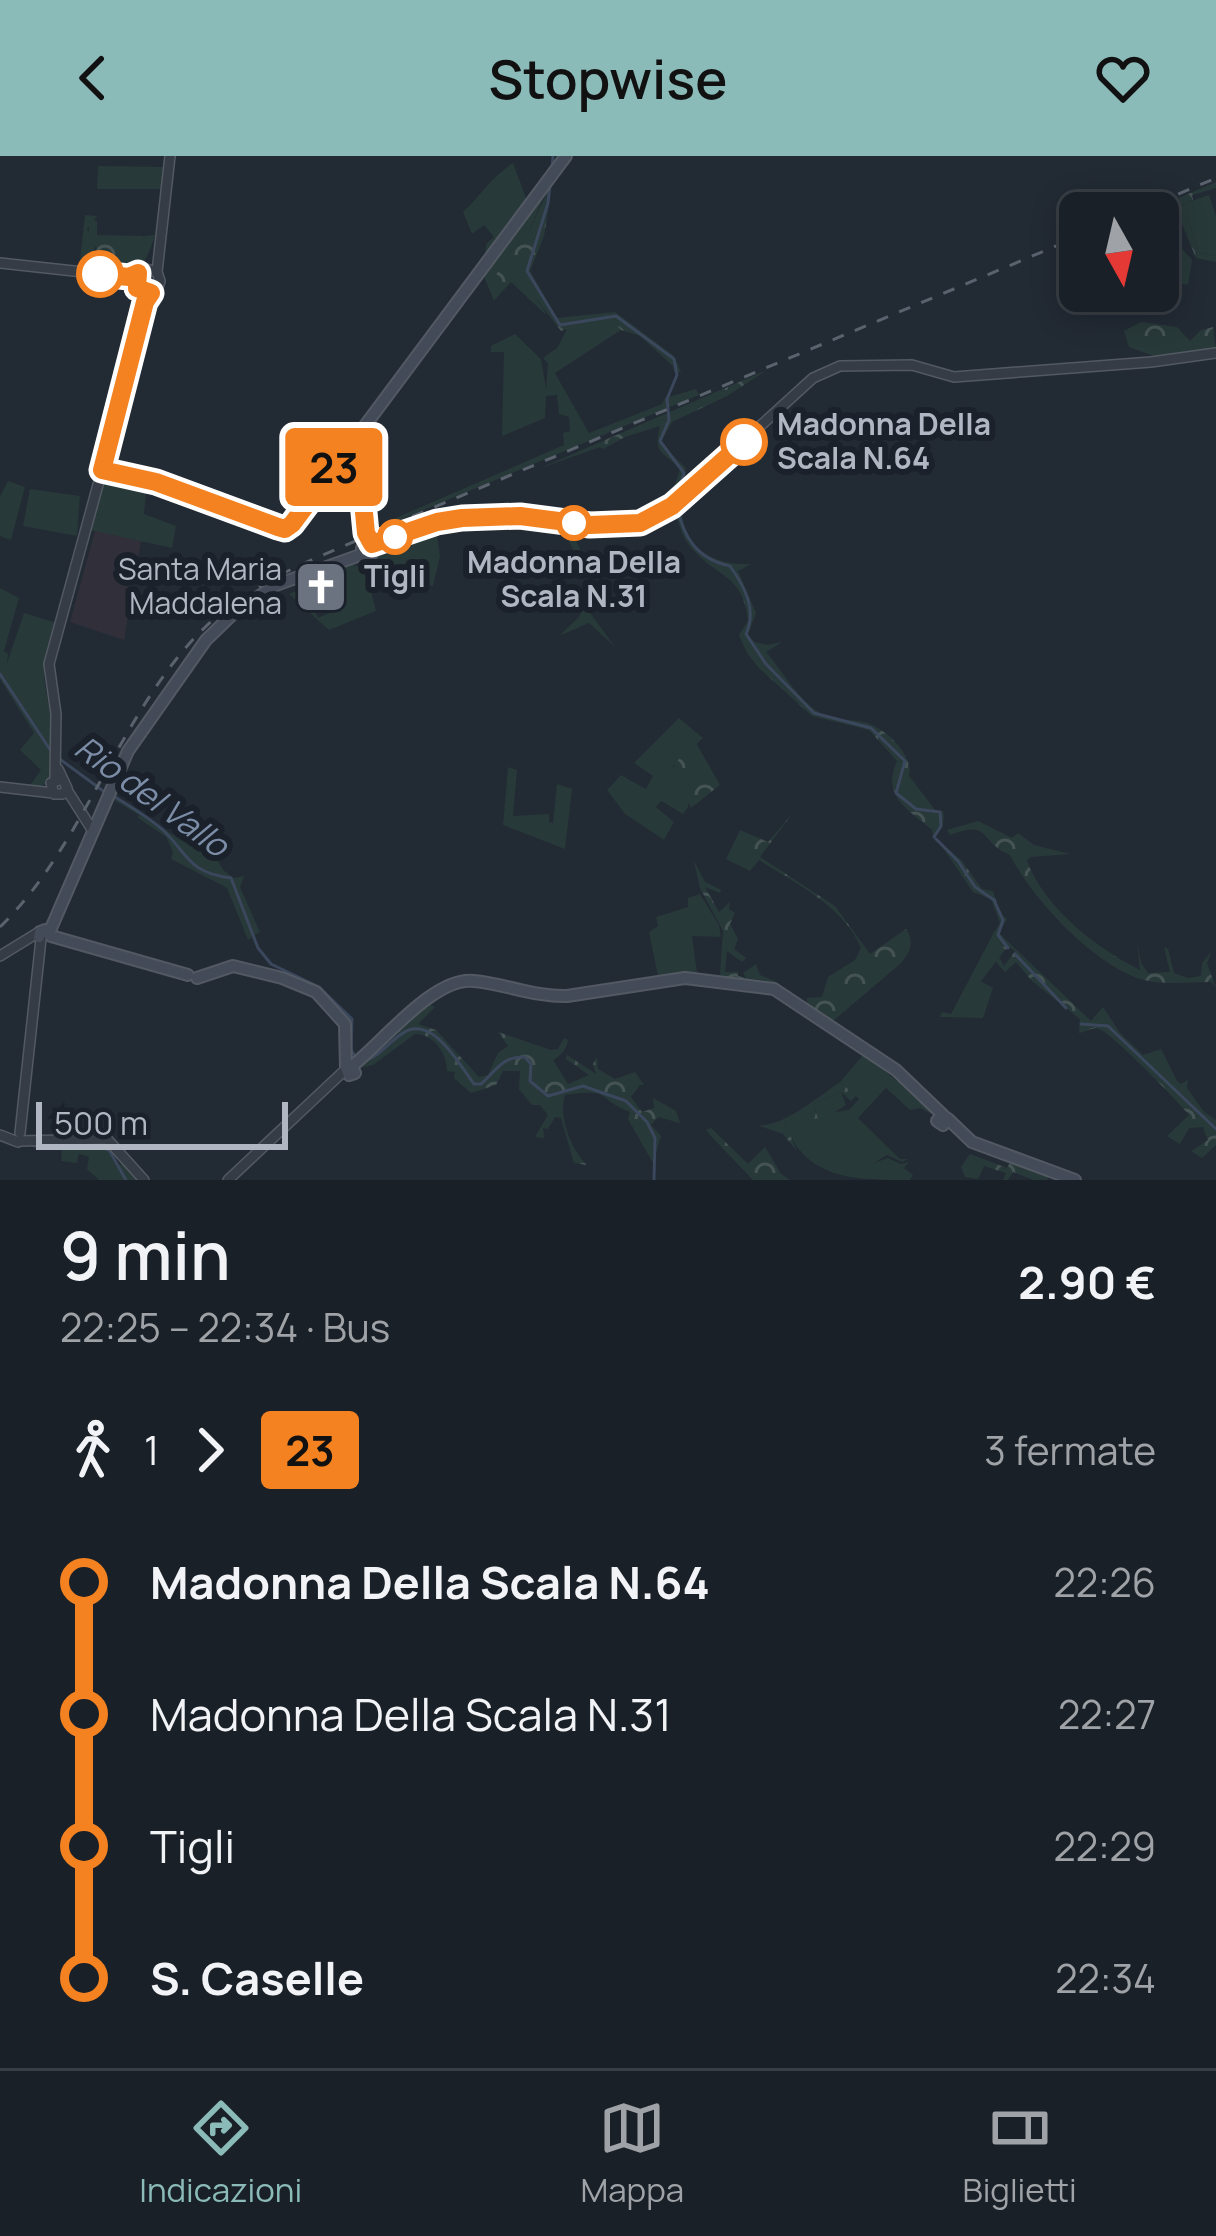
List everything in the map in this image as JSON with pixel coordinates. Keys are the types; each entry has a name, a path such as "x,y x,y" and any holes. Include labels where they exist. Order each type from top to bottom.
{"main road":[{"path":"566,156 354,440 352,457 367,548 276,585 220,626 143,726 56,918 42,937 194,975 242,967 316,992 345,1024 352,1065 453,982 476,981 549,997 685,978 774,988 896,1070 946,1121 983,1147 1075,1180"}],"street":[{"path":"0,265 160,284 157,272 170,156"},
{"path":"94,831 58,778 49,664 102,470 141,282 166,200"},
{"path":"141,282 157,272"},
{"path":"367,548 418,528 462,518 520,516 633,525 657,516 814,377 840,366 903,364 955,377 1216,353"},
{"path":"102,470 156,482 285,529 352,457"},
{"path":"0,787 38,791 58,778"},
{"path":"0,956 42,937"},
{"path":"42,937 14,1134 34,1141 106,1139 144,1180"},
{"path":"228,1180 352,1065"}],"shaded area":[{"path":"95,531 141,541 124,640 70,622"}],"green space":[{"path":"513,163 528,203 485,262 486,244 494,237 484,225 472,234 463,212"},
{"path":"98,166 168,167 165,189 97,189"},
{"path":"553,179 544,236 530,271 557,318 615,312 674,356 681,372 674,372 640,336 621,330 614,322 561,331 538,301 514,282 496,284 494,279 507,255 528,234"},
{"path":"1216,182 1216,188 1192,195 1193,200 1183,204 1199,253 1216,256 1216,262 1196,258 1179,217 1179,198"},
{"path":"548,187 528,234 507,255 504,282 510,280 526,291 546,315 511,282 494,301 483,274"},
{"path":"1209,195 1216,216 1216,256 1199,253 1183,204"},
{"path":"85,215 97,216 87,229 96,245 93,254 127,261 144,242 143,236 155,235 137,269 120,273 79,269"},
{"path":"90,220 97,221 97,235 143,236 144,242 122,270 101,268 93,259 97,248 88,236"},
{"path":"1179,244 1192,260 1188,285 1179,282"},
{"path":"615,322 621,330 555,373 589,433 662,404 665,398 696,389 699,395 391,520 564,445 569,417 559,414 557,395 546,396 545,418 502,436 504,352 491,352 491,346 515,334 541,359 546,389 548,364 543,358 557,348 568,327"},
{"path":"1141,322 1177,327 1190,341 1201,330 1213,327 1216,351 1162,359 1129,347 1124,331"},
{"path":"767,370 727,396 672,422 662,440 664,447 686,468 682,492 674,500 671,495 680,470 659,448 660,426 538,469"},
{"path":"106,476 147,482 144,514 176,526 172,548 90,530"},
{"path":"8,481 25,487 11,540 0,536 0,496"},
{"path":"30,489 80,496 77,536 23,526"},
{"path":"679,503 696,547 722,561 751,564 738,571 756,613 748,634 754,642 782,642 766,652 811,707 833,718 868,723 894,741 908,761 909,776 936,811 943,811 936,834 900,801 892,784 897,761 869,730 812,716 747,653 739,635 748,621 741,593 689,545 674,508"},
{"path":"485,519 569,525 594,580 588,610 615,647 589,623 559,636 579,617 590,586 563,528 488,523"},
{"path":"436,529 440,556 433,586 377,575 381,551"},
{"path":"351,564 365,568 376,611 329,630 289,594 304,588 318,618 343,607 330,574"},
{"path":"0,588 19,598 4,651 7,663 24,613 57,623 44,670 55,759 44,785 29,787 41,770 20,750 34,733 0,679"},
{"path":"679,718 703,738 673,766 688,796 683,814 661,801 656,807 674,822 664,840 625,814 607,790 621,775 646,789 653,776 634,763"},
{"path":"696,743 720,785 691,808 673,770"},
{"path":"508,767 517,770 513,816 549,814 553,823 557,784 572,789 565,849 503,825"},
{"path":"114,795 179,839 216,857 234,878 244,876 240,887 260,932 248,940 227,888 171,859 166,837 112,799"},
{"path":"792,814 760,857 835,906 870,954 906,929 911,943 900,964 833,1021 807,1004 807,998 822,997 828,977 855,960 861,948 854,933 818,897 759,860 750,871 726,859 740,830 768,842"},
{"path":"978,821 1012,838 1018,833 1034,845 1070,854 1027,861 1060,911 1107,951 1140,970 1137,942 1148,973 1170,972 1164,947 1174,973 1188,978 1201,976 1202,963 1211,952 1207,963 1216,988 1211,982 1137,978 1100,957 1047,908 1010,855 979,831 950,835 947,830"},
{"path":"937,839 962,861 982,889 993,891 1007,919 999,933 1091,1021 1103,1007 1143,1055 1161,1049 1177,1081 1188,1080 1187,1088 1216,1120 1216,1145 1202,1158 1191,1151 1208,1140 1203,1127 1189,1128 1180,1144 1167,1136 1189,1115 1128,1052 1097,1028 1079,1033 1080,1019 1016,962 1005,972 996,962 999,957 1004,966 1015,951 1005,950 993,934 1000,923 991,899 973,892"},
{"path":"694,861 705,882 721,890 705,887 719,912 730,902 729,909 735,913 730,924 738,939 734,949 746,958 742,962 727,951 725,972 746,978 743,973 756,964 760,975 779,983 747,978 790,994 720,975 723,931 700,888"},
{"path":"700,894 721,937 692,936 697,973 658,976 649,932 658,926 656,917 688,907 688,898"},
{"path":"993,934 1005,950 981,981 993,988 983,1018 940,1017 942,1012 951,1014"},
{"path":"427,1003 435,1007 418,1024 436,1030 479,1077 488,1075 498,1053 508,1046 498,1032 551,1050 558,1049 564,1038 566,1047 553,1060 568,1084 589,1075 566,1059 567,1055 596,1074 597,1057 598,1069 615,1079 635,1072 644,1085 631,1097 642,1112 654,1108 653,1098 676,1111 680,1123 658,1117 651,1125 661,1136 653,1163 628,1119 630,1112 598,1094 565,1095 567,1132 587,1165 574,1163 561,1118 555,1117 548,1129 543,1128 544,1138 535,1137 548,1115 519,1089 520,1071 503,1071 496,1085 471,1093 454,1078 455,1072 447,1071 438,1046 415,1034 373,1065 359,1068"},
{"path":"864,1054 897,1081 902,1077 936,1116 920,1108 910,1110 886,1088 858,1118 900,1159 908,1159 902,1162 887,1155 874,1163 888,1158 901,1164 909,1162 904,1168 913,1175 910,1180 834,1173 805,1156 785,1123 818,1117 813,1104 841,1092 846,1105 835,1112 849,1110 859,1099 840,1082"},
{"path":"840,1082 856,1096 851,1101 841,1092 813,1104 818,1118 795,1125 793,1118 785,1123 797,1151 783,1134 757,1125 788,1117"},
{"path":"711,1128 748,1164 765,1147 790,1180 753,1180 706,1130"},
{"path":"90,1145 108,1151 117,1167 124,1161 141,1180 99,1180 87,1169 89,1157 79,1154 77,1163 61,1161 62,1148"},
{"path":"974,1146 1051,1174 1047,1180 1034,1180 1013,1172 1003,1180 1006,1173 984,1166 978,1179 965,1177 961,1167 970,1154 1007,1168 1010,1162"}],"waterway":[{"path":"552,168 553,156"},
{"path":"550,183 527,271 560,325 616,316 674,359 677,375 667,399 669,420 660,441 684,473 677,496"},
{"path":"677,506 693,545 730,566 740,582 750,607 746,634 766,664 814,713 871,728 905,761 896,793 916,809 940,812 941,826 934,837"},
{"name":"Rio del Vallo","path":"0,674 53,754"},
{"name":"Rio del Vallo","path":"61,760 106,793"},
{"name":"Rio del Vallo","path":"115,797 163,830 197,867 231,878 258,948 271,964 319,987 352,1019 355,1056"},
{"path":"936,839 975,887 994,900 1003,920 998,935 1008,948"},
{"path":"1015,954 1066,1008"},
{"path":"1081,1024 1108,1026 1216,1129"},
{"name":"Rio del Vallo","path":"364,1061 414,1029 444,1044 474,1084 481,1084 505,1061 525,1057 531,1064 530,1081 548,1096 583,1086 626,1101 655,1138 654,1180"},
{"path":"34,1146 84,1144"},
{"path":"93,1144 109,1150 126,1180"}],"railway":[{"path":"1179,194 1216,178"},
{"path":"368,535 1059,245"},
{"path":"0,927 58,853 155,688 183,651 248,593 360,539"}],"bus line":[{"name":"23","path":"100,274 129,277 138,273 137,288 151,293 102,470 156,482 285,529 349,454 351,461 359,461 366,533 372,544 462,518 520,516 633,525 664,512 744,442"}],"place":[{"name":"Madonna Della Scala N.64","path":"744,442"},
{"name":"Madonna Della Scala N.31","path":"574,523"},
{"name":"Tigli","path":"395,537"},
{"name":"Santa Maria Maddalena","path":"321,587"}]}
